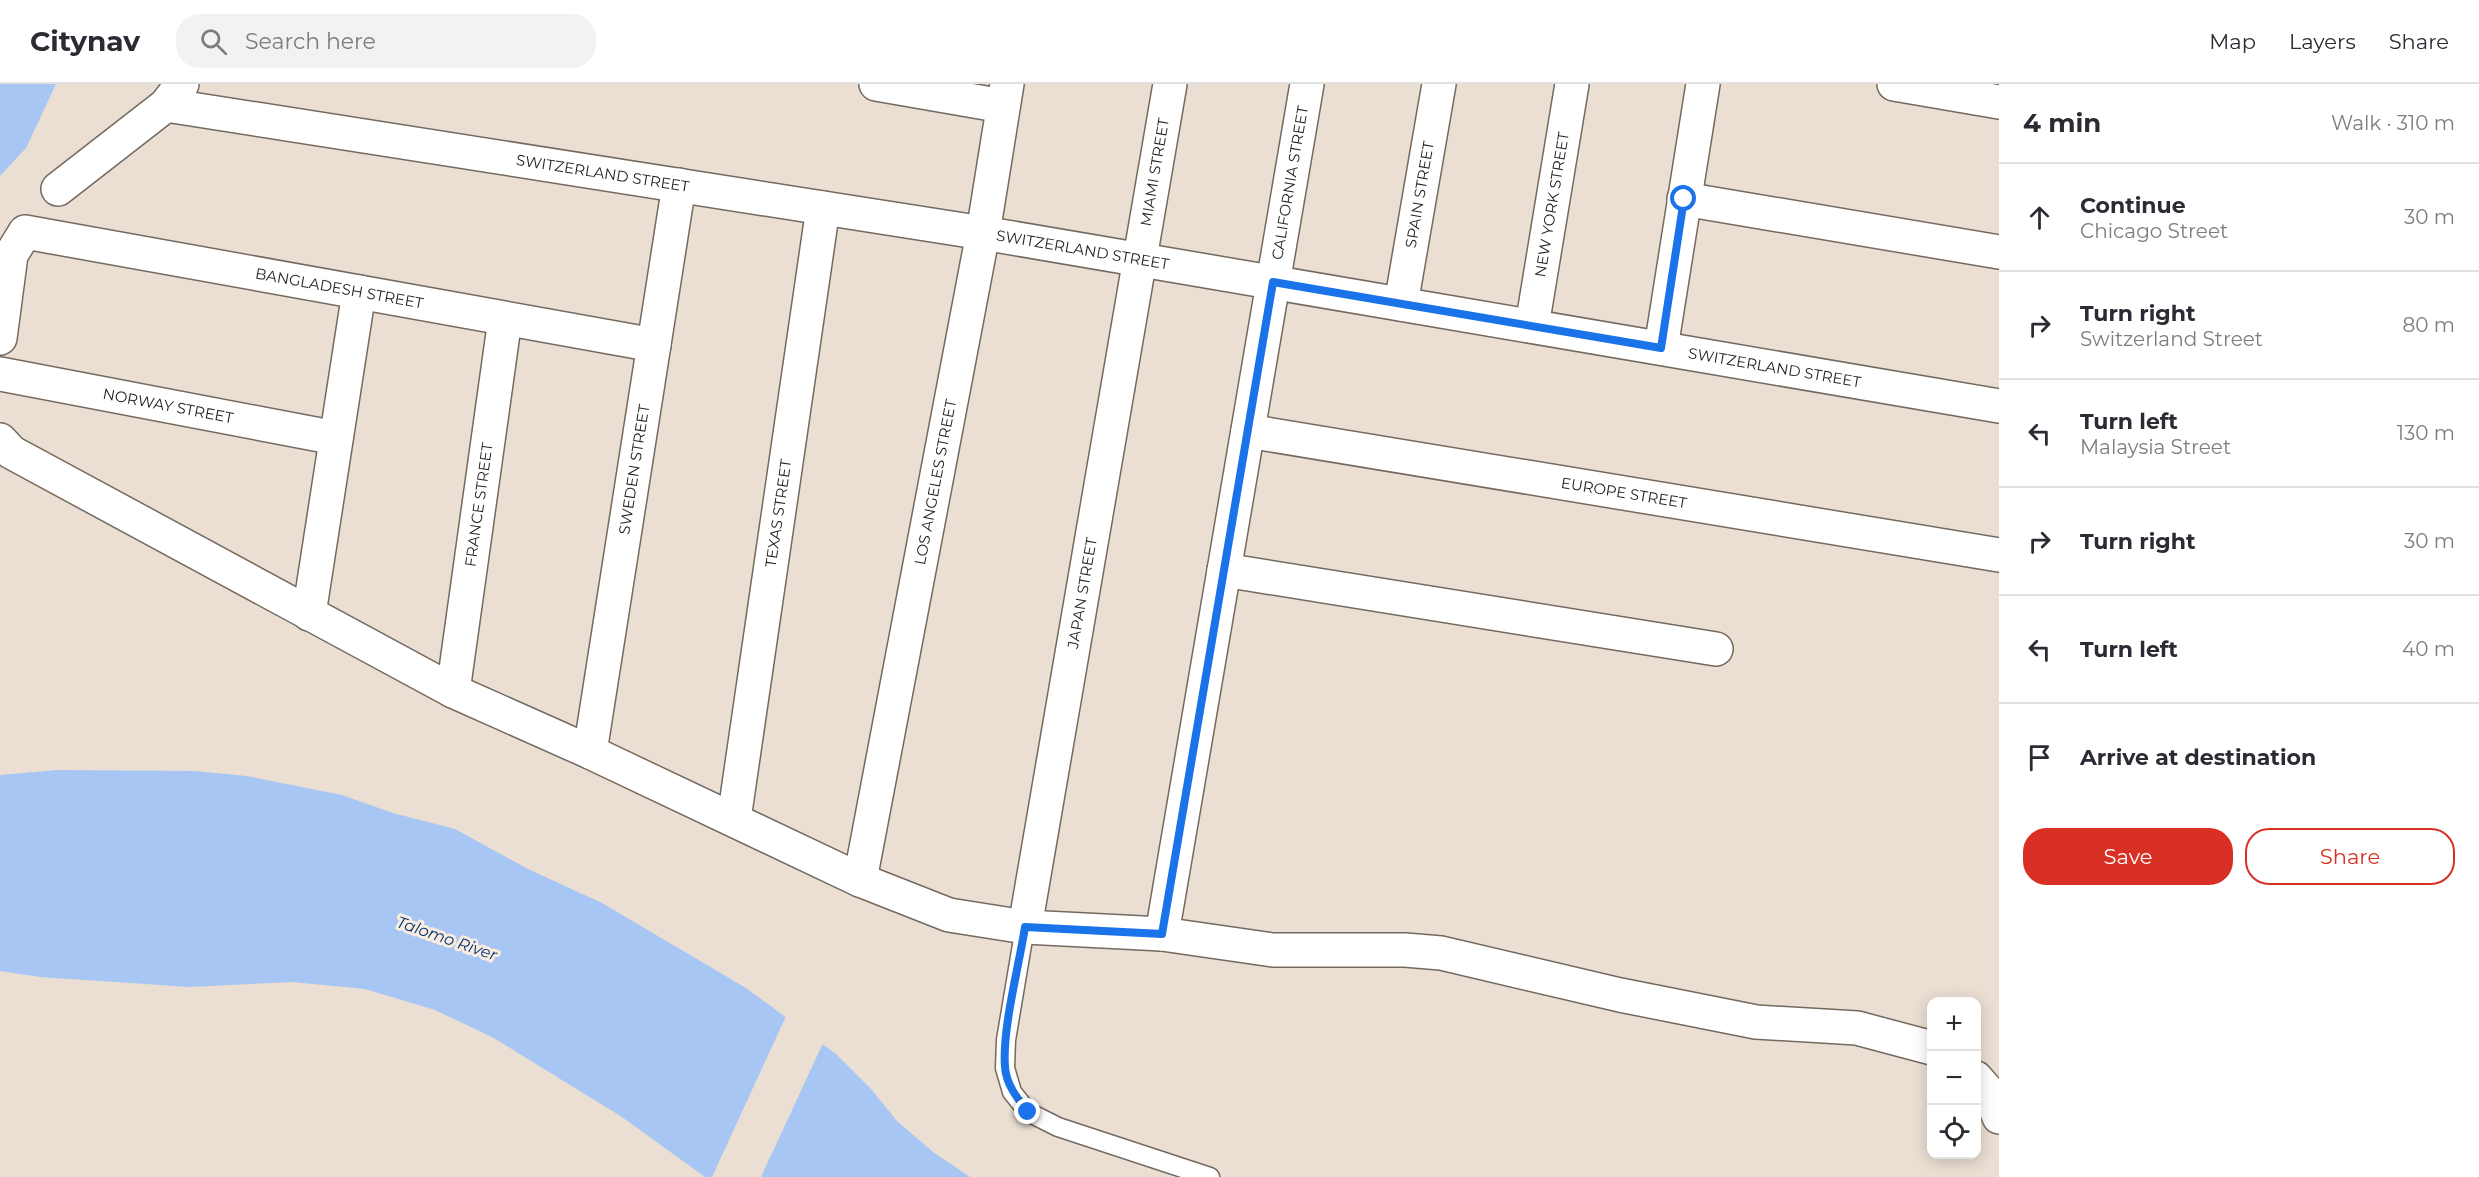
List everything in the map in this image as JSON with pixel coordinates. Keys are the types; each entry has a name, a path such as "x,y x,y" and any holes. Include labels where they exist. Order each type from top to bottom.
{"street":[{"path":"876,84 1005,95"},
{"name":"MIAMI STREET","path":"1140,260 1170,84"},
{"name":"CALIFORNIA STREET","path":"1162,934 1307,84"},
{"name":"SPAIN STREET","path":"1401,304 1439,84"},
{"name":"NEW YORK STREET","path":"1532,326 1572,84"},
{"path":"1661,348 1703,84"},
{"path":"1894,84 1999,102"},
{"path":"58,189 174,94"},
{"name":"SWITZERLAND STREET","path":"174,94 679,185 983,233 1999,406"},
{"name":"LOS ANGELES STREET","path":"860,880 983,233 1005,95"},
{"name":"SWEDEN STREET","path":"590,752 679,185"},
{"path":"1684,199 1999,252"},
{"name":"TEXAS STREET","path":"734,819 823,208"},
{"name":"BANGLADESH STREET","path":"0,338 11,255 25,232 654,345"},
{"name":"JAPAN STREET","path":"1025,927 1140,260"},
{"path":"309,614 358,292"},
{"name":"FRANCE STREET","path":"453,691 504,319"},
{"name":"NORWAY STREET","path":"0,374 336,438"},
{"name":"EUROPE STREET","path":"1248,431 1999,555"},
{"path":"0,440 11,452 453,691 590,752 860,880 949,915 1025,927 1162,934 1273,950 1405,950 1441,953 1631,998 1756,1022 1857,1028 1927,1047"},
{"path":"1224,570 1716,649"},
{"path":"1981,1083 1990,1094 1999,1118"}],"lane":[{"path":"1025,927 1006,1040 1005,1068 1012,1092 1028,1112 1058,1127 1210,1177"}],"water":[{"path":"0,84 56,84 26,148 0,176"},
{"name":"Talomo River","path":"57,770 195,771 247,776 342,795 393,813 455,829 528,869 602,903 746,988 836,1054 871,1089 897,1121 933,1152 970,1177 705,1177 622,1117 494,1038 435,1010 365,989 292,982 190,987 40,977 0,971 0,775"}],"pier":[{"path":"787,1014 824,1041 761,1177 712,1177"}],"route":[{"path":"1028,1112 1012,1092 1005,1068 1006,1040 1025,927 1162,934 1273,282 1661,348 1684,199"}]}
